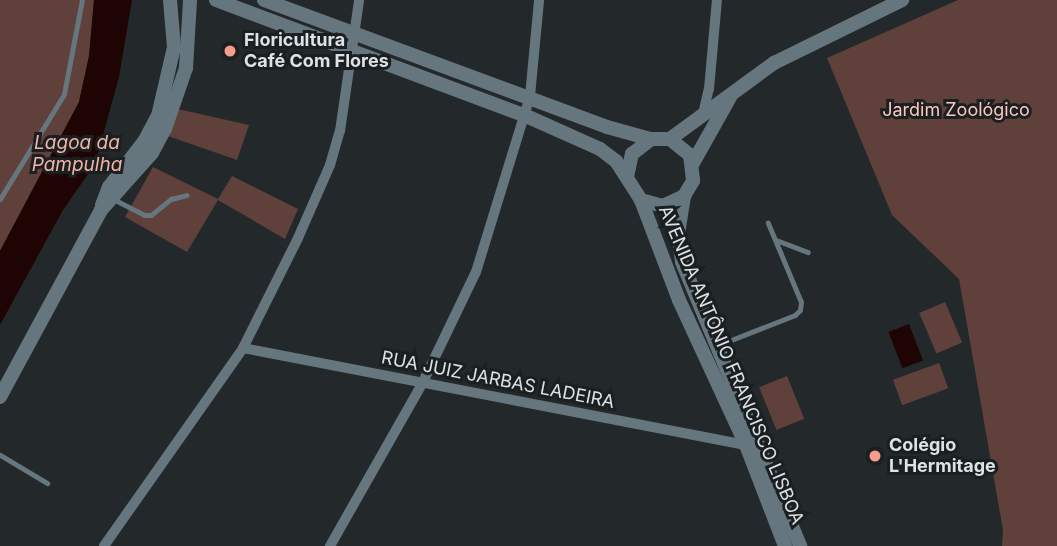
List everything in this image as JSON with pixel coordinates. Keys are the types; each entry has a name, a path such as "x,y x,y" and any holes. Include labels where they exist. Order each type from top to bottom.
{"street":[{"path":"106,204 109,187 145,140 158,117 174,47 170,0"},
{"path":"0,397 106,204 152,153 165,129 186,68 190,0"},
{"path":"216,0 524,115 600,149 615,161 641,200 663,206 684,196 693,181 693,163 685,148 670,139 651,139 607,127 530,96 264,0"},
{"path":"104,546 243,348 298,238 330,165 342,121 359,0"},
{"path":"334,545 422,384 476,272 530,96 539,0"},
{"path":"703,114 709,89 717,0"},
{"path":"670,139 774,63 886,4 902,0"},
{"path":"693,163 735,90"},
{"path":"627,177 632,154 651,139"},
{"name":"AVENIDA ANTÔNIO FRANCISCO LISBOA","path":"684,196 678,233 682,262 721,344 800,546"},
{"name":"AVENIDA ANTÔNIO FRANCISCO LISBOA","path":"641,200 679,300 746,445 785,546"},
{"name":"RUA JUIZ JARBAS LADEIRA","path":"243,348 746,445"}],"lane":[{"path":"0,199 64,94 82,0"},
{"path":"106,204 151,215 171,199 187,195"},
{"path":"721,344 794,315 800,310 801,302 768,223"},
{"path":"776,240 808,252"},
{"path":"0,455 47,482"}],"green space":[{"path":"0,0 94,0 89,56 79,102 0,251"},
{"name":"Jardim Zoológico","path":"958,0 1057,0 1057,546 1002,546 1003,530 959,279 892,215 827,58"},
{"path":"178,109 249,125 237,160 168,136"},
{"path":"153,167 218,199 232,176 298,209 285,239 218,200 187,252 125,217"},
{"path":"945,302 962,343 936,353 919,313"},
{"path":"939,363 948,388 902,405 893,380"},
{"path":"787,376 804,419 776,430 759,387"}],"water":[{"name":"Lagoa da Pampulha","path":"94,0 132,0 119,77 95,164 63,210 0,325 0,251 79,102 89,56"},
{"path":"909,324 923,360 902,368 888,332"}],"place":[{"name":"Floricultura Café Com Flores","path":"230,51"},
{"name":"Colégio L'Hermitage","path":"875,456"}]}
